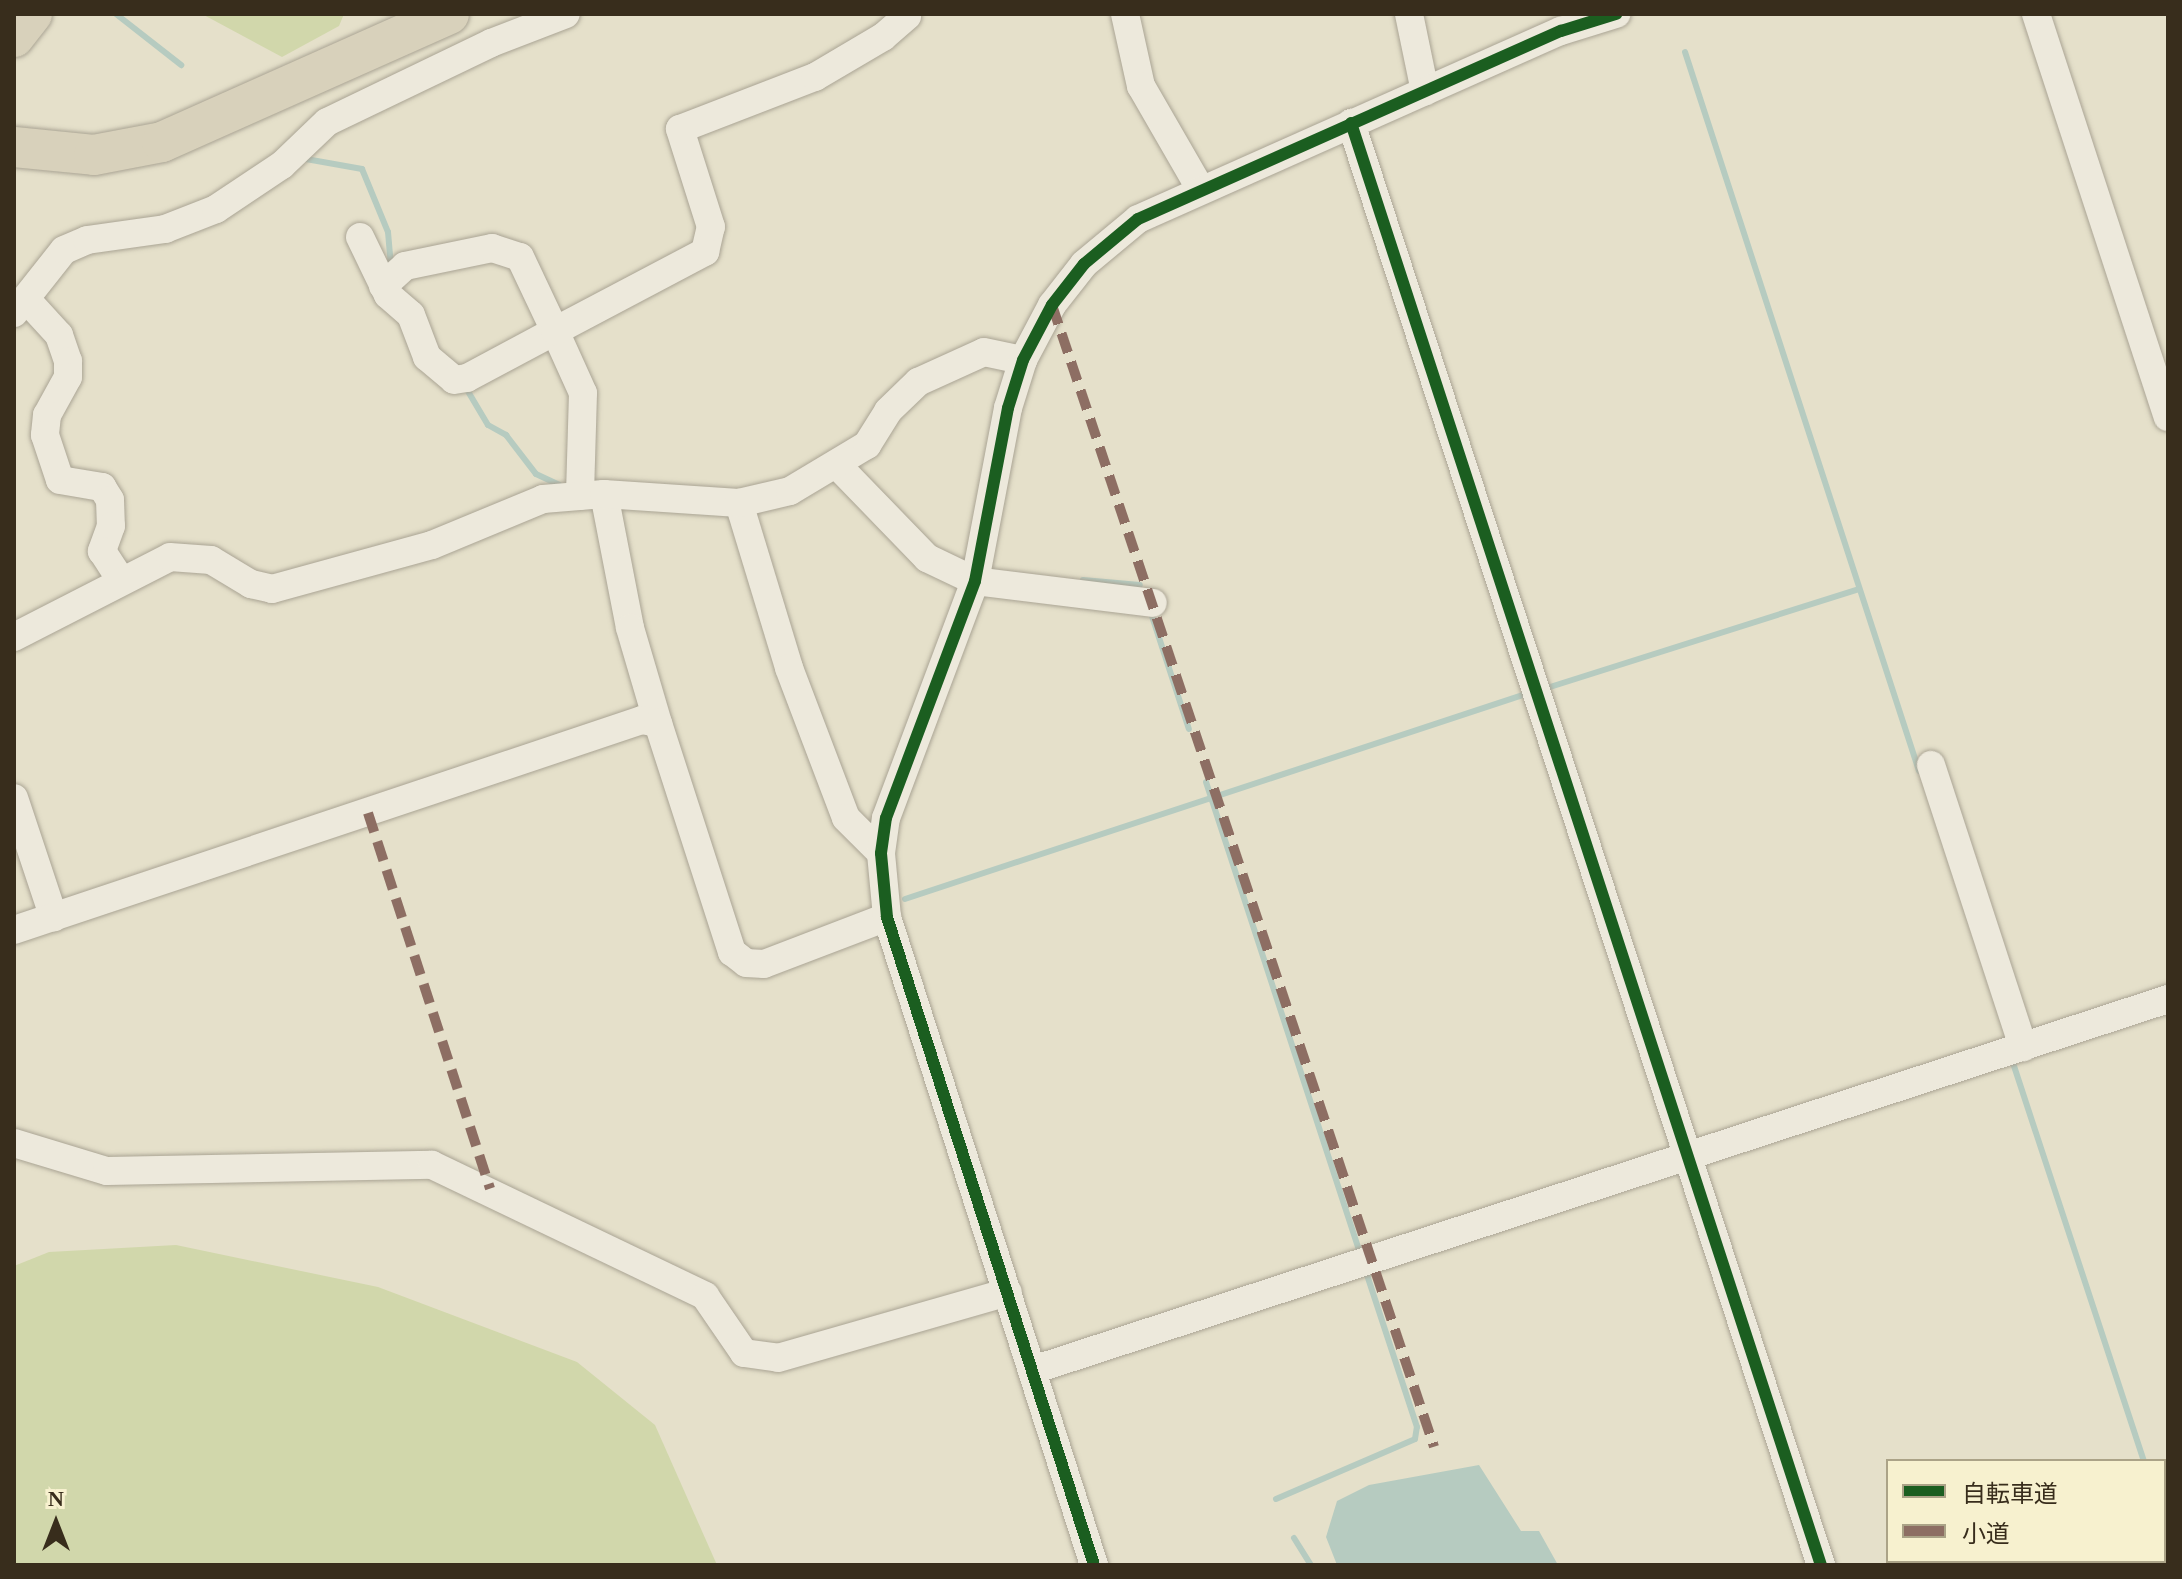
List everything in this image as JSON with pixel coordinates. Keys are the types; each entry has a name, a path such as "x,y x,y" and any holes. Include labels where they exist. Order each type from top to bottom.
{"highway":[{"path":"14,37 32,14"},
{"path":"14,147 94,155 162,142 449,14"}],"street":[{"path":"120,579 102,551 111,526 110,500 102,487 60,480 45,435 47,415 68,377 68,361 59,335 20,306 64,250 87,240 165,229 216,209 282,165 327,122 491,43 566,14"},
{"path":"1125,14 1141,86 1201,190"},
{"path":"1409,14 1425,91"},
{"path":"1094,1565 887,917 881,853 886,818 975,581 1008,408 1023,360 1052,305 1084,264 1138,219 1561,31 1616,14"},
{"path":"2036,14 2168,417"},
{"path":"360,237 383,286 411,315 427,357 454,380 467,378 705,252 711,227 680,129 815,77 883,37 904,15"},
{"path":"1351,123 1821,1565"},
{"path":"383,286 405,266 492,248 520,257 583,393 592,495 658,723 732,952 746,963 764,964 887,917"},
{"path":"14,637 120,579 170,557 211,560 251,584 272,589 432,545 543,499 592,495 739,503 790,491 838,466 867,445 888,411 918,382 984,352 1023,360"},
{"path":"838,466 927,558 975,581 1153,603"},
{"path":"739,503 789,668 846,818 881,853"},
{"path":"14,930 642,720 658,723"},
{"path":"1931,765 2023,1047"},
{"path":"14,798 54,918"},
{"path":"1033,1370 2168,999"},
{"path":"14,1143 107,1171 432,1165 705,1296 744,1353 778,1358 1008,1292"}],"green space":[{"path":"202,14 344,14 339,26 282,57"},
{"path":"176,1245 378,1287 577,1362 655,1425 717,1565 14,1565 14,1266 49,1252"}],"shaded area":[{"path":"1479,1465 1521,1531 1539,1531 1558,1565 1337,1565 1326,1537 1337,1501 1369,1485"}],"waterway":[{"path":"116,14 181,65"},
{"path":"1685,52 1919,771"},
{"path":"306,159 362,169 388,232 391,264"},
{"path":"466,388 488,425 506,435 536,474 560,485"},
{"path":"1083,580 1140,585"},
{"path":"1550,687 1859,589"},
{"path":"1150,610 1189,729"},
{"path":"905,899 1523,695"},
{"path":"1206,782 1359,1250"},
{"path":"2014,1066 2143,1459"},
{"path":"1276,1499 1415,1439 1417,1427 1367,1275"},
{"path":"2166,1528 2168,1534"},
{"path":"1294,1538 1311,1565"}],"marked path":[{"path":"1052,305 1434,1447"},
{"path":"368,813 490,1189"}],"cycle path":[{"path":"1094,1565 887,917 881,853 886,818 975,581 1008,408 1023,360 1052,305 1084,264 1138,219 1561,31 1616,14"},
{"path":"1351,123 1821,1565"}]}
